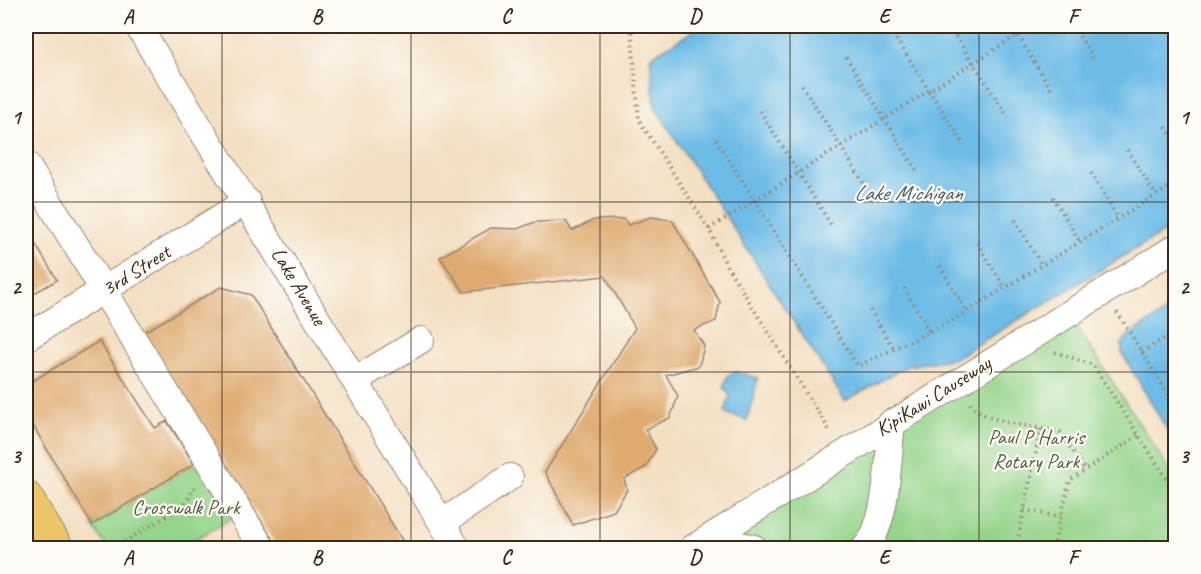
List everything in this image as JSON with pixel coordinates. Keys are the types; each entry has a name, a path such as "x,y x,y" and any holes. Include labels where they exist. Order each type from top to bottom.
{"main road":[{"path":"26,497 57,549"}],"street":[{"name":"Lake Avenue","path":"138,26 247,201 457,549"},
{"path":"26,164 262,549"},
{"name":"3rd Street","path":"26,338 247,201"},
{"name":"KipiKawi Causeway","path":"701,543 1176,247"},
{"path":"355,380 421,340"},
{"path":"865,549 871,543 880,520 892,422"},
{"path":"442,523 510,477"},
{"path":"701,543 754,549"}],"path":[{"path":"630,26 639,120 709,229 727,266 831,432"},
{"path":"949,26 1008,117"},
{"path":"1012,26 1052,89"},
{"path":"709,229 1032,26"},
{"path":"1073,26 1095,62"},
{"path":"1142,26 1145,31"},
{"path":"890,29 964,145"},
{"path":"846,57 919,174"},
{"path":"802,84 875,201"},
{"path":"760,111 833,228"},
{"path":"1166,127 1176,142"},
{"path":"716,139 858,366 967,312 1176,183"},
{"path":"1127,150 1156,195"},
{"path":"1091,173 1118,218"},
{"path":"1053,197 1080,242"},
{"path":"1015,220 1042,266"},
{"path":"977,243 1005,288"},
{"path":"940,266 967,312"},
{"path":"904,288 930,332"},
{"path":"1104,291 1176,407"},
{"path":"870,310 894,349"},
{"path":"1142,352 1176,331"},
{"path":"1051,351 1093,365 1176,493"},
{"path":"959,406 977,394"},
{"path":"968,400 974,409 991,418 1060,432 1085,470"},
{"path":"1016,549 1041,428"},
{"path":"1053,549 1070,480 1139,435"},
{"path":"114,549 185,505 208,460"},
{"path":"1024,510 1060,518"}],"green space":[{"name":"Paul P Harris Rotary Park","path":"1068,313 1175,479 1175,548 693,548"},
{"name":"Crosswalk Park","path":"194,464 205,471 233,517 181,548 107,548 92,525"}],"water":[{"name":"Lake Michigan","path":"701,26 1175,26 1175,225 955,358 907,366 845,401 655,107 650,57"},
{"path":"1175,306 1175,443 1122,353 1122,344 1129,335"},
{"path":"736,372 758,378 747,420 725,413 730,395 724,387 728,375"}],"building":[{"path":"651,217 672,220 720,302 716,321 694,330 704,346 699,366 666,375 678,396 670,418 645,429 656,449 646,467 624,479 627,490 614,511 573,525 545,472 635,328 605,276 464,292 440,257 491,228 517,229 535,222 566,221 572,231 594,220 624,219 628,225"},
{"path":"26,245 28,249 36,245 57,280 26,298"},
{"path":"221,287 251,295 407,548 278,548 144,332"},
{"path":"99,341 155,428 167,421 194,464 92,525 26,414 26,385"}]}
